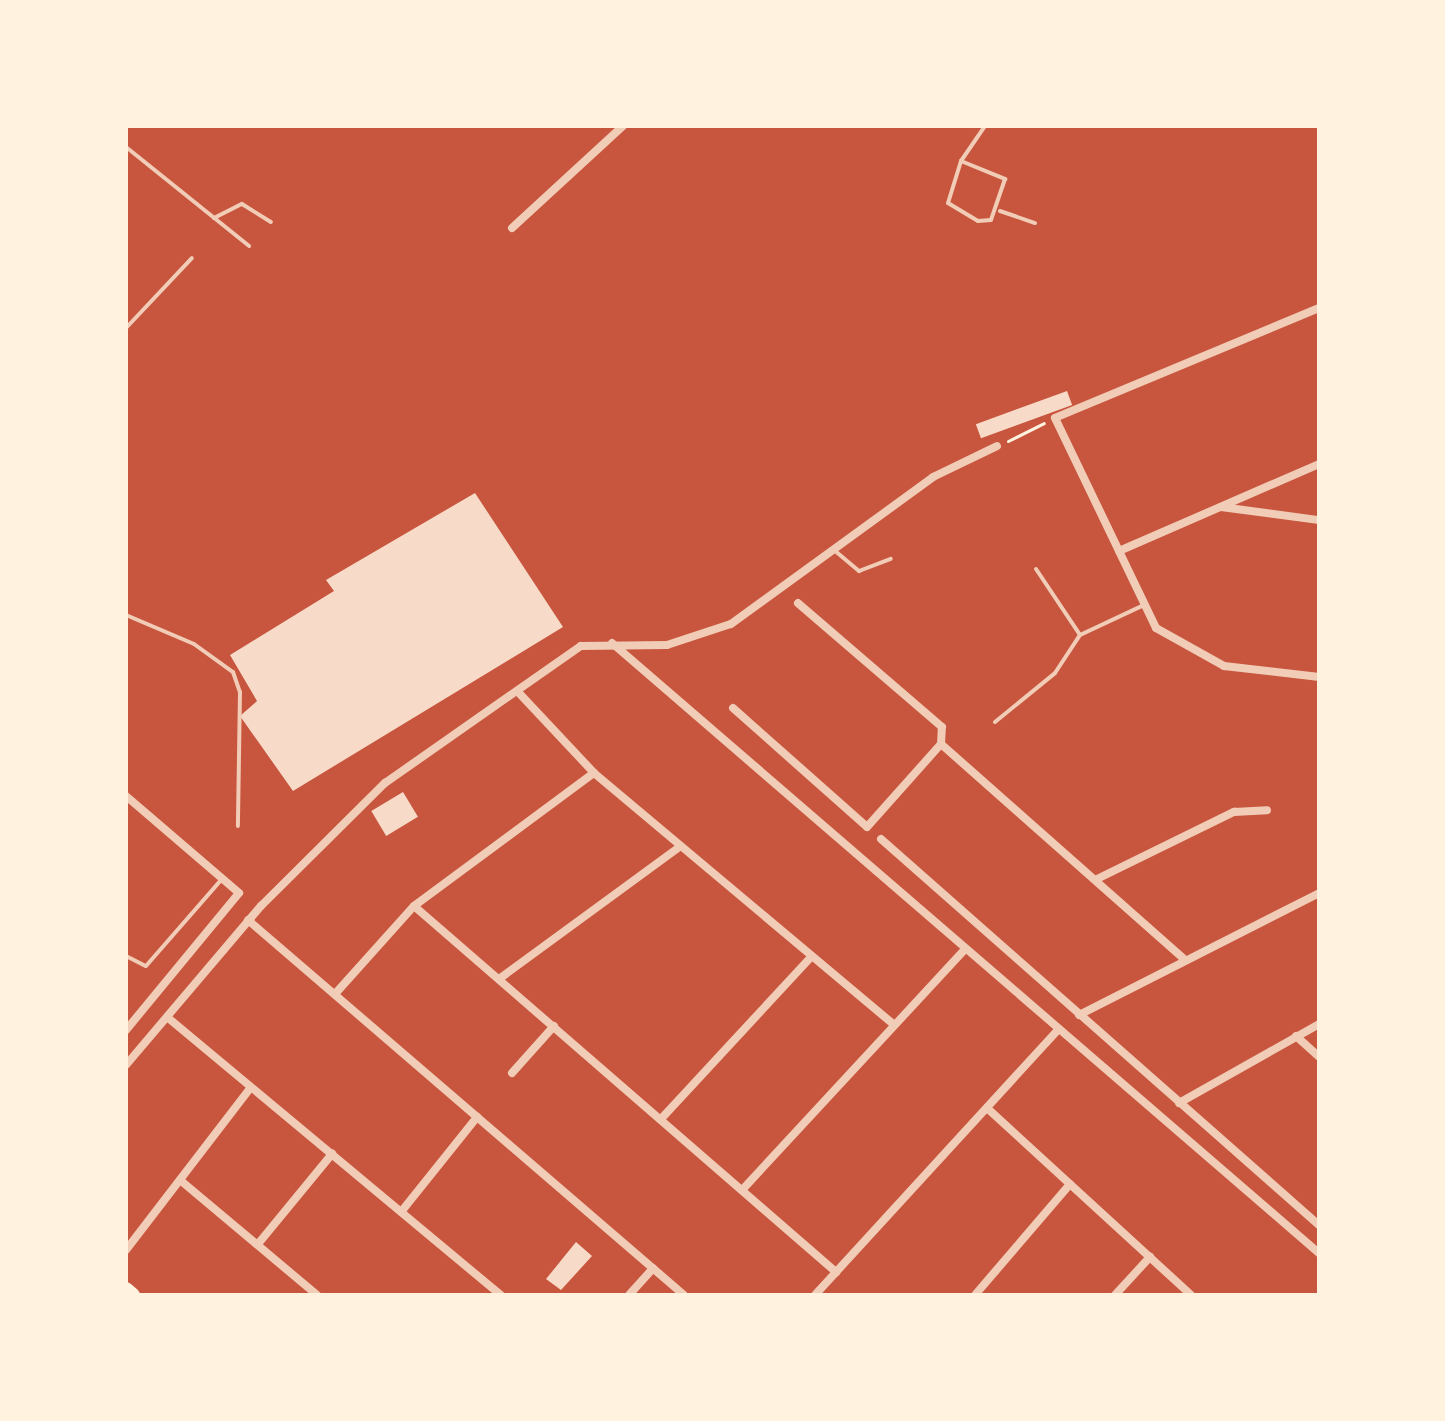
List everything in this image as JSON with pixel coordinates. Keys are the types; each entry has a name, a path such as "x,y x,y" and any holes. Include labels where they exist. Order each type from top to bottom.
{"main road":[{"path":"126,1289 133,1295"}],"street":[{"path":"512,228 623,126"},
{"path":"1319,308 1055,418 1142,606 1178,646 1224,666 1319,677"},
{"path":"126,1065 248,920 385,783 519,693 581,646 612,643 667,645 731,624 933,477 997,446"},
{"path":"1119,551 1319,464"},
{"path":"1221,507 1319,520"},
{"path":"733,708 867,827 941,744 942,727 798,603"},
{"path":"612,643 1319,1253"},
{"path":"519,693 594,773 893,1024"},
{"path":"941,744 1183,958"},
{"path":"335,994 414,906 594,773"},
{"path":"126,796 238,890 126,1030"},
{"path":"1097,879 1234,812 1267,810"},
{"path":"881,839 1319,1225"},
{"path":"499,979 681,846"},
{"path":"1079,1015 1183,958 1319,893"},
{"path":"414,906 836,1272"},
{"path":"248,920 684,1295"},
{"path":"743,1189 965,949"},
{"path":"661,1119 812,956"},
{"path":"167,1017 501,1295"},
{"path":"1179,1103 1319,1024"},
{"path":"512,1073 554,1026"},
{"path":"815,1295 1059,1029"},
{"path":"1296,1036 1319,1057"},
{"path":"126,1250 251,1087"},
{"path":"987,1108 1191,1295"},
{"path":"401,1212 477,1117"},
{"path":"258,1244 332,1154"},
{"path":"180,1180 317,1295"},
{"path":"975,1295 1070,1184"},
{"path":"1115,1295 1150,1257"},
{"path":"629,1295 653,1268"}],"lane":[{"path":"985,126 961,161 950,193 952,211 978,221 999,211 1035,223"},
{"path":"126,147 249,246"},
{"path":"961,161 1005,179 999,211"},
{"path":"214,218 242,204 271,222"},
{"path":"126,328 192,258"},
{"path":"834,550 859,571 891,559"},
{"path":"1036,569 1080,635"},
{"path":"995,722 1055,673 1080,635 1142,606"},
{"path":"126,615 194,644 233,672 240,692 238,826"},
{"path":"126,956 146,966 223,877"}],"path":[{"path":"997,446 1055,418"}],"building":[{"path":"1067,391 1072,405 981,438 976,424"},
{"path":"475,493 563,627 293,791 240,716 257,701 230,655 334,591 326,580"},
{"path":"403,792 418,817 386,836 371,811"},
{"path":"576,1242 592,1256 561,1290 546,1279"}]}
